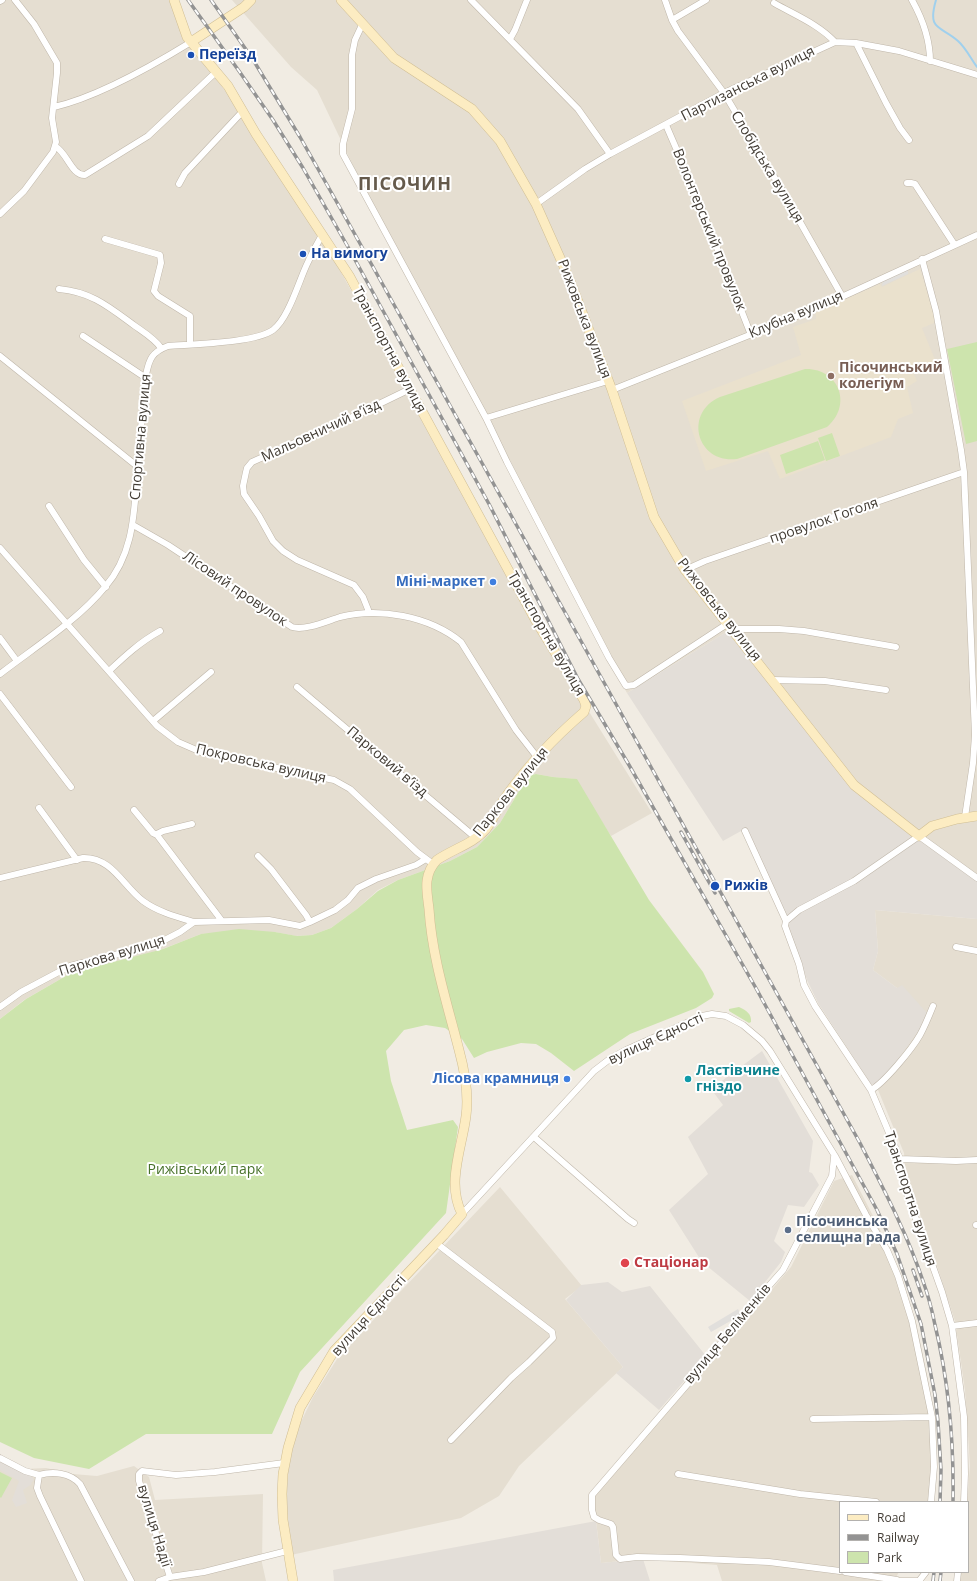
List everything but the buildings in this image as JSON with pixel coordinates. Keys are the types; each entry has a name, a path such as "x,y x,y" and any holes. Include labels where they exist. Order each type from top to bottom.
{"street":[{"path":"0,214 24,191 56,147 52,118 58,69 55,59 34,24 15,0"},
{"name":"Транспортна вулиця","path":"174,0 184,31 191,42 217,70 228,86 256,134 350,277 536,621 584,700 586,706 584,712"},
{"path":"54,107 69,103 111,85 162,60 244,7 251,0"},
{"name":"Рижовська вулиця","path":"341,0 362,25 394,58 472,109 500,141 536,204 569,278 610,386 654,517 685,570 854,785 919,836 977,878"},
{"path":"471,0 578,109 610,154"},
{"path":"510,39 528,0"},
{"name":"Слобідська вулиця","path":"665,0 678,32 724,93 779,185 842,296"},
{"path":"672,20 706,0"},
{"path":"912,0 922,20 930,50 930,61"},
{"path":"774,3 811,23 830,36 835,42"},
{"path":"362,25 355,40 352,55 352,109 343,144 344,154 486,418 609,658 626,686 634,685 729,627 804,631 896,647"},
{"name":"Партизанська вулиця","path":"536,204 585,169 610,154 724,93 835,42 856,43 898,51 977,75"},
{"path":"856,43 886,103 900,128 909,140"},
{"path":"56,147 64,154 77,174 85,175 148,136 217,70"},
{"path":"179,184 185,173 243,111"},
{"name":"Волонтерський провулок","path":"666,125 695,192 751,335"},
{"path":"907,183 915,184 954,244"},
{"name":"Клубна вулиця","path":"486,418 610,386 751,335 822,306 977,234"},
{"path":"58,289 76,291 106,305 154,340 161,348 168,346 252,338 266,334 274,329 282,320 322,235"},
{"path":"105,239 160,255 161,264 154,291 158,296 190,316 190,344"},
{"path":"922,259 936,311 964,472 975,735 973,763 965,817"},
{"path":"83,336 146,378"},
{"name":"Спортивна вулиця","path":"0,674 86,607 106,587 114,576 126,551 133,525 148,364 151,357 161,348"},
{"path":"0,356 138,467"},
{"name":"Мальовничий в’їзд","path":"369,612 363,597 354,585 297,560 278,547 259,516 247,500 244,494 244,480 247,468 252,462 346,420 410,389"},
{"name":"провулок Гоголя","path":"685,570 705,561 964,472"},
{"path":"49,506 84,560 106,587"},
{"name":"Лісовий провулок","path":"133,525 168,545 292,627 302,628 350,615 369,612 418,620 445,631 461,642 516,730 537,757"},
{"name":"Покровська вулиця","path":"0,548 152,721 178,742 201,752 334,780 350,789 430,862"},
{"path":"109,671 149,637 160,631"},
{"path":"0,638 17,661"},
{"path":"152,721 211,672"},
{"path":"772,680 825,681 886,690"},
{"name":"Парковий в’їзд","path":"297,687 476,838"},
{"path":"0,694 71,787"},
{"name":"Паркова вулиця","path":"0,1007 21,992 70,966 155,945 180,932 194,922 269,920 300,926 335,910 348,900 358,888 370,882 416,865 430,862 470,843 486,829 506,796 537,757 561,732 584,712"},
{"path":"39,808 77,860"},
{"path":"134,810 153,833 157,834 222,921"},
{"path":"786,921 799,910 854,881 932,826 965,817 977,816"},
{"path":"157,834 163,831 192,824"},
{"name":"Транспортна вулиця","path":"745,831 786,921 785,926 799,964 804,985 815,1006 871,1090 900,1159 905,1188 942,1292 952,1326 964,1417 966,1474 964,1501"},
{"path":"258,856 271,869 310,922"},
{"path":"0,878 88,858 104,863 144,901 174,916 194,922"},
{"path":"430,862 427,882 431,937 462,1063 467,1092 466,1117 459,1151 455,1187 457,1204 462,1214"},
{"path":"956,947 977,951"},
{"path":"871,1090 878,1086 886,1078 916,1041 933,1006"},
{"name":"вулиця Єдності","path":"293,1581 287,1551 282,1494 284,1463 300,1408 334,1351 436,1243 594,1071 604,1063 626,1050 702,1016 712,1014 726,1016 738,1022 762,1041 770,1050 834,1156"},
{"path":"534,1137 634,1223"},
{"path":"834,1156 887,1250 898,1276 912,1321 924,1371 932,1417 934,1467 931,1501"},
{"name":"вулиця Беліменків","path":"834,1156 832,1176 783,1270 744,1314 698,1372 592,1494 592,1510 594,1517 611,1524 614,1527 616,1555 620,1559 637,1557 769,1562 839,1571"},
{"path":"900,1159 956,1161 977,1160"},
{"path":"436,1243 552,1332 553,1335 553,1338 530,1362 511,1378 452,1440"},
{"path":"952,1326 977,1323"},
{"path":"813,1419 932,1417"},
{"path":"0,1458 25,1471 39,1475 48,1473 71,1476 80,1484 131,1581"},
{"name":"вулиця Надії","path":"170,1578 139,1481 139,1474 142,1471 176,1475 215,1472 284,1463"},
{"path":"678,1474 800,1494 866,1501"},
{"path":"39,1475 37,1488 40,1496 81,1581"},
{"name":"вулиця Надії","path":"160,1581 204,1572 287,1551"},
{"path":"851,1573 896,1580 919,1581 925,1573"}],"shaded area":[{"path":"0,0 172,0 191,45 243,115 323,240 560,665 652,813 611,836 574,779 536,774 528,776 500,823 477,847 450,861 398,880 378,890 357,909 331,928 312,935 296,936 275,932 201,934 160,950 71,973 24,1000 0,1019"},
{"path":"232,0 977,0 977,880 852,789 728,631 627,693 573,595 483,420 399,262 317,90 291,67"},
{"path":"908,268 908,274 882,286 883,280"},
{"name":"Пісочинський колегіум","path":"920,269 935,318 934,323 922,328 936,362 913,372 917,381 907,387 913,413 898,419 891,437 780,479 768,451 706,471 682,401 801,355 793,327 816,319 816,312 880,284 882,287"},
{"path":"728,631 852,789 977,879 977,919 875,910 878,951 873,970 897,988 902,985 927,1013 922,1022 924,1023 899,1058 876,1085 871,1084 818,1003 807,980 791,935 769,883 741,831 723,841 627,693"},
{"path":"875,910 977,919 977,1581 960,1581 961,1573 969,1573 969,1501 967,1501 970,1466 965,1390 955,1321 905,1168 904,1153 876,1085 897,988 873,970 878,951"},
{"path":"762,1051 813,1141 809,1172 812,1173 819,1185 804,1207 788,1205 774,1241 785,1252 781,1262 750,1301 702,1262 669,1210 708,1174 688,1137 723,1105 711,1089"},
{"path":"852,1175 889,1247 916,1322 934,1416 937,1466 934,1501 839,1501 839,1573 898,1573 894,1581 722,1581 717,1565 643,1559 601,1563 593,1495 700,1374 791,1267 834,1181"},
{"path":"500,1187 582,1286 565,1299 623,1367 519,1466 499,1496 461,1518 291,1555 286,1504 288,1464 299,1426 313,1397 339,1356"},
{"path":"608,1282 622,1292 650,1286 706,1356 659,1410 616,1373 623,1367 566,1300 581,1285"},
{"path":"738,1309 741,1315 711,1332 708,1327"},
{"path":"0,1455 25,1469 46,1468 73,1474 97,1476 134,1466 149,1477 155,1500 263,1494 262,1563 266,1581 0,1581"},
{"path":"0,1459 30,1474 34,1480 31,1483 32,1484 23,1490 27,1503 16,1507 12,1500 19,1481 0,1470"},
{"path":"596,1521 601,1563 643,1559 650,1581 334,1581 333,1570"}],"green space":[{"path":"977,342 977,441 966,444 947,349"},
{"path":"805,369 817,370 826,375 834,381 838,389 840,399 839,409 835,418 827,427 737,459 723,458 712,454 704,446 700,436 699,425 701,414 708,404 720,397"},
{"path":"832,433 840,456 826,461 818,438"},
{"path":"818,441 825,460 786,474 780,455"},
{"name":"Рижівський парк","path":"536,774 577,779 649,900 703,972 714,994 712,998 696,1008 630,1034 574,1071 551,1053 536,1044 521,1043 487,1052 474,1058 462,1039 445,1028 426,1025 404,1030 386,1051 391,1081 407,1130 453,1120 458,1127 446,1213 300,1372 272,1434 146,1434 89,1469 34,1458 0,1442 0,1019 26,999 71,973 163,949 201,934 239,929 275,932 297,936 312,935 331,928 378,891 398,880 450,861 477,847 500,823 528,776"},
{"path":"739,1007 748,1013 751,1017 751,1022 749,1023 729,1011 729,1009"},
{"path":"0,1472 12,1478 1,1498 0,1497"}],"waterway":[{"path":"936,0 933,17 934,22 937,26 961,44 977,67"}],"railway":[{"path":"188,0 273,120 303,168 348,247 489,504 578,679 629,765 757,990 877,1210 897,1254 921,1324 935,1395 938,1422 941,1470 940,1501"},
{"path":"211,0 252,58 300,137 860,1143 886,1194 917,1263 927,1292 940,1347 950,1413 953,1457 953,1501"},
{"path":"681,832 715,893"},
{"path":"913,1270 922,1296"},
{"path":"933,1581 934,1573"},
{"path":"940,1581 941,1573"}],"place":[{"name":"Переїзд","path":"191,55"},
{"name":"На вимогу","path":"303,254"},
{"name":"Пісочинський колегіум","path":"831,376"},
{"name":"Міні-маркет","path":"493,582"},
{"name":"Рижів","path":"715,886"},
{"name":"Лісова крамниця","path":"567,1079"},
{"name":"Ластівчине гніздо","path":"688,1079"},
{"name":"Пісочинська селищна рада","path":"788,1230"},
{"name":"Стаціонар","path":"625,1263"}],"district":[{"name":"ПІСОЧИН","path":"405,185"}]}
